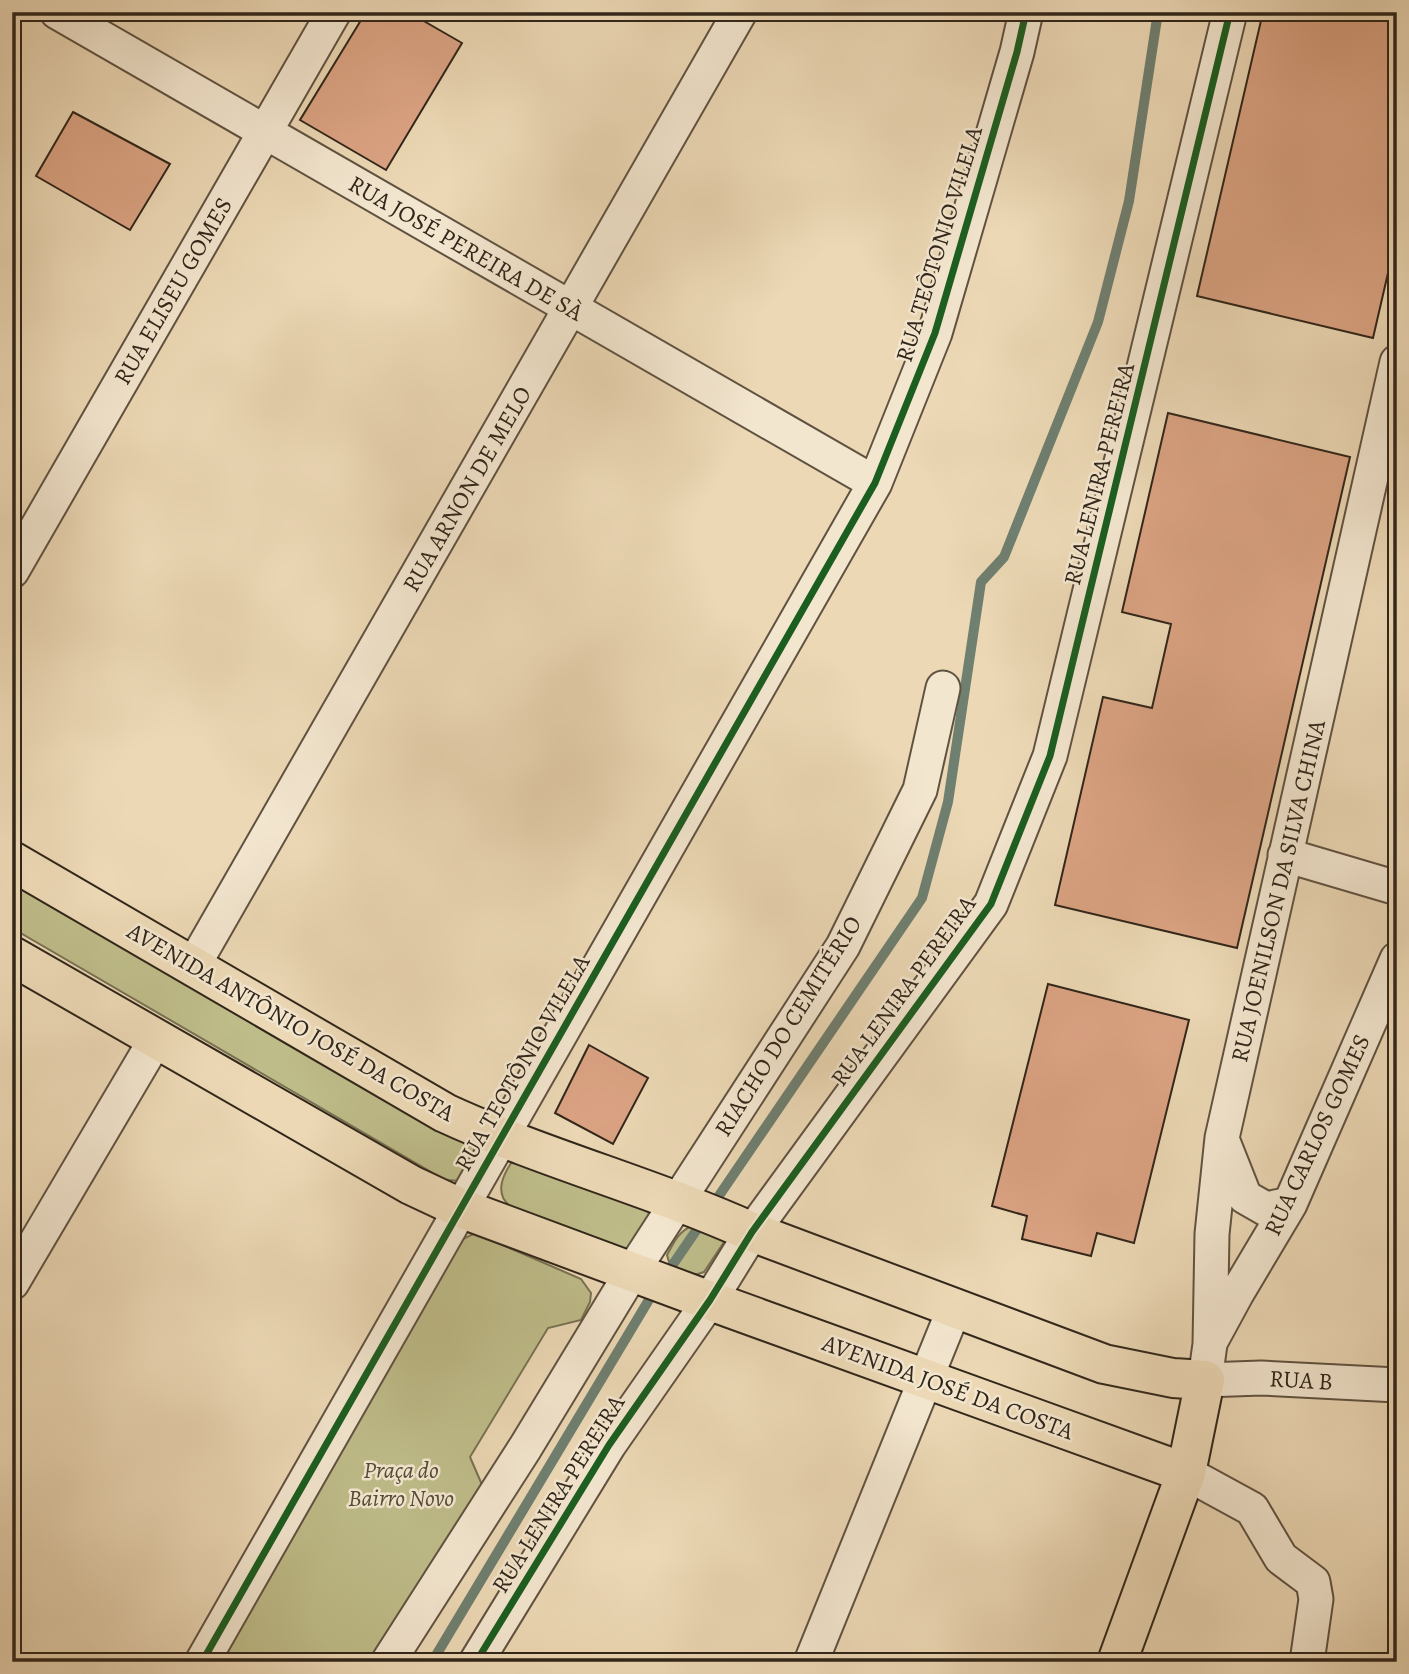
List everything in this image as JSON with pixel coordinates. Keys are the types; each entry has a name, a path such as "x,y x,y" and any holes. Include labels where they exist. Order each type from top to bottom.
{"main road":[{"name":"AVENIDA ANTÔNIO JOSÉ DA COSTA","path":"12,861 445,1113 501,1139 717,1217 1104,1364 1173,1378 1207,1362"},
{"path":"12,956 411,1185 460,1208 702,1298"},
{"name":"AVENIDA JOSÉ DA COSTA","path":"702,1298 1186,1473"},
{"name":"RUA JOENILSON DA SILVA CHINA","path":"1117,1662 1186,1473 1207,1362"}],"street":[{"name":"RUA JOSÉ PEREIRA DE SÀ","path":"57,12 875,483"},
{"name":"RUA ELISEU GOMES","path":"12,571 334,12"},
{"name":"RUA ARNON DE MELO","path":"193,966 740,12"},
{"name":"RUA TEÔTONIO VILELA","path":"875,483 935,332 1017,52 1026,12"},
{"name":"RUA LENIRA PEREIRA","path":"476,1662 702,1298 717,1217 990,904 1050,756 1230,12"},
{"name":"RUA JOENILSON DA SILVA CHINA","path":"1207,1362 1212,1234 1222,1138 1397,362"},
{"name":"RUA TEOTÔNIO VILELA","path":"202,1662 875,483"},
{"name":"RIACHO DO CEMITÉRIO","path":"717,1217 843,946 920,790 943,688"},
{"path":"1286,855 1397,888"},
{"name":"RUA CARLOS GOMES","path":"1207,1362 1237,1293 1290,1205 1384,1018 1397,959"},
{"path":"12,1283 156,1039"},
{"path":"1222,1138 1245,1197 1266,1209 1290,1205"},
{"path":"388,1662 525,1448 643,1276 717,1217"},
{"path":"811,1662 954,1309"},
{"name":"RUA B","path":"1207,1362 1261,1378 1397,1385"},
{"path":"1186,1473 1252,1508 1281,1558 1313,1582 1317,1599 1307,1662"}],"green space":[{"path":"12,880 471,1144 476,1149 462,1181 445,1180 12,928"},
{"path":"514,1159 638,1205 649,1213 650,1224 627,1253 513,1208 503,1198 501,1191 503,1178"},
{"path":"692,1226 720,1237 724,1242 704,1272 692,1275 676,1270 667,1255 680,1234"},
{"name":"Praça do Bairro Novo","path":"475,1233 581,1279 591,1293 590,1302 581,1320 548,1328 470,1457 483,1487 368,1662 217,1662 461,1240"}],"building":[{"path":"366,12 408,12 462,43 386,170 300,120"},
{"path":"1263,12 1397,12 1397,234 1373,338 1197,296"},
{"path":"73,112 170,164 130,230 36,176"},
{"path":"1168,413 1350,457 1237,948 1055,905 1103,697 1152,708 1171,624 1122,612"},
{"path":"1048,984 1189,1020 1134,1243 1097,1233 1091,1256 1022,1239 1027,1216 992,1206"},
{"path":"589,1045 648,1078 613,1144 555,1113"}],"waterway":[{"path":"712,1206 922,898 948,802 981,582 1004,557 1098,322 1129,201 1158,12"},
{"path":"665,1276 704,1219"},
{"path":"432,1662 656,1288"}],"cycle path":[{"path":"202,1662 875,483 935,333 1017,52 1026,12"},
{"path":"476,1662 609,1445 710,1300 752,1232 991,904 1050,756 1230,12"}]}
